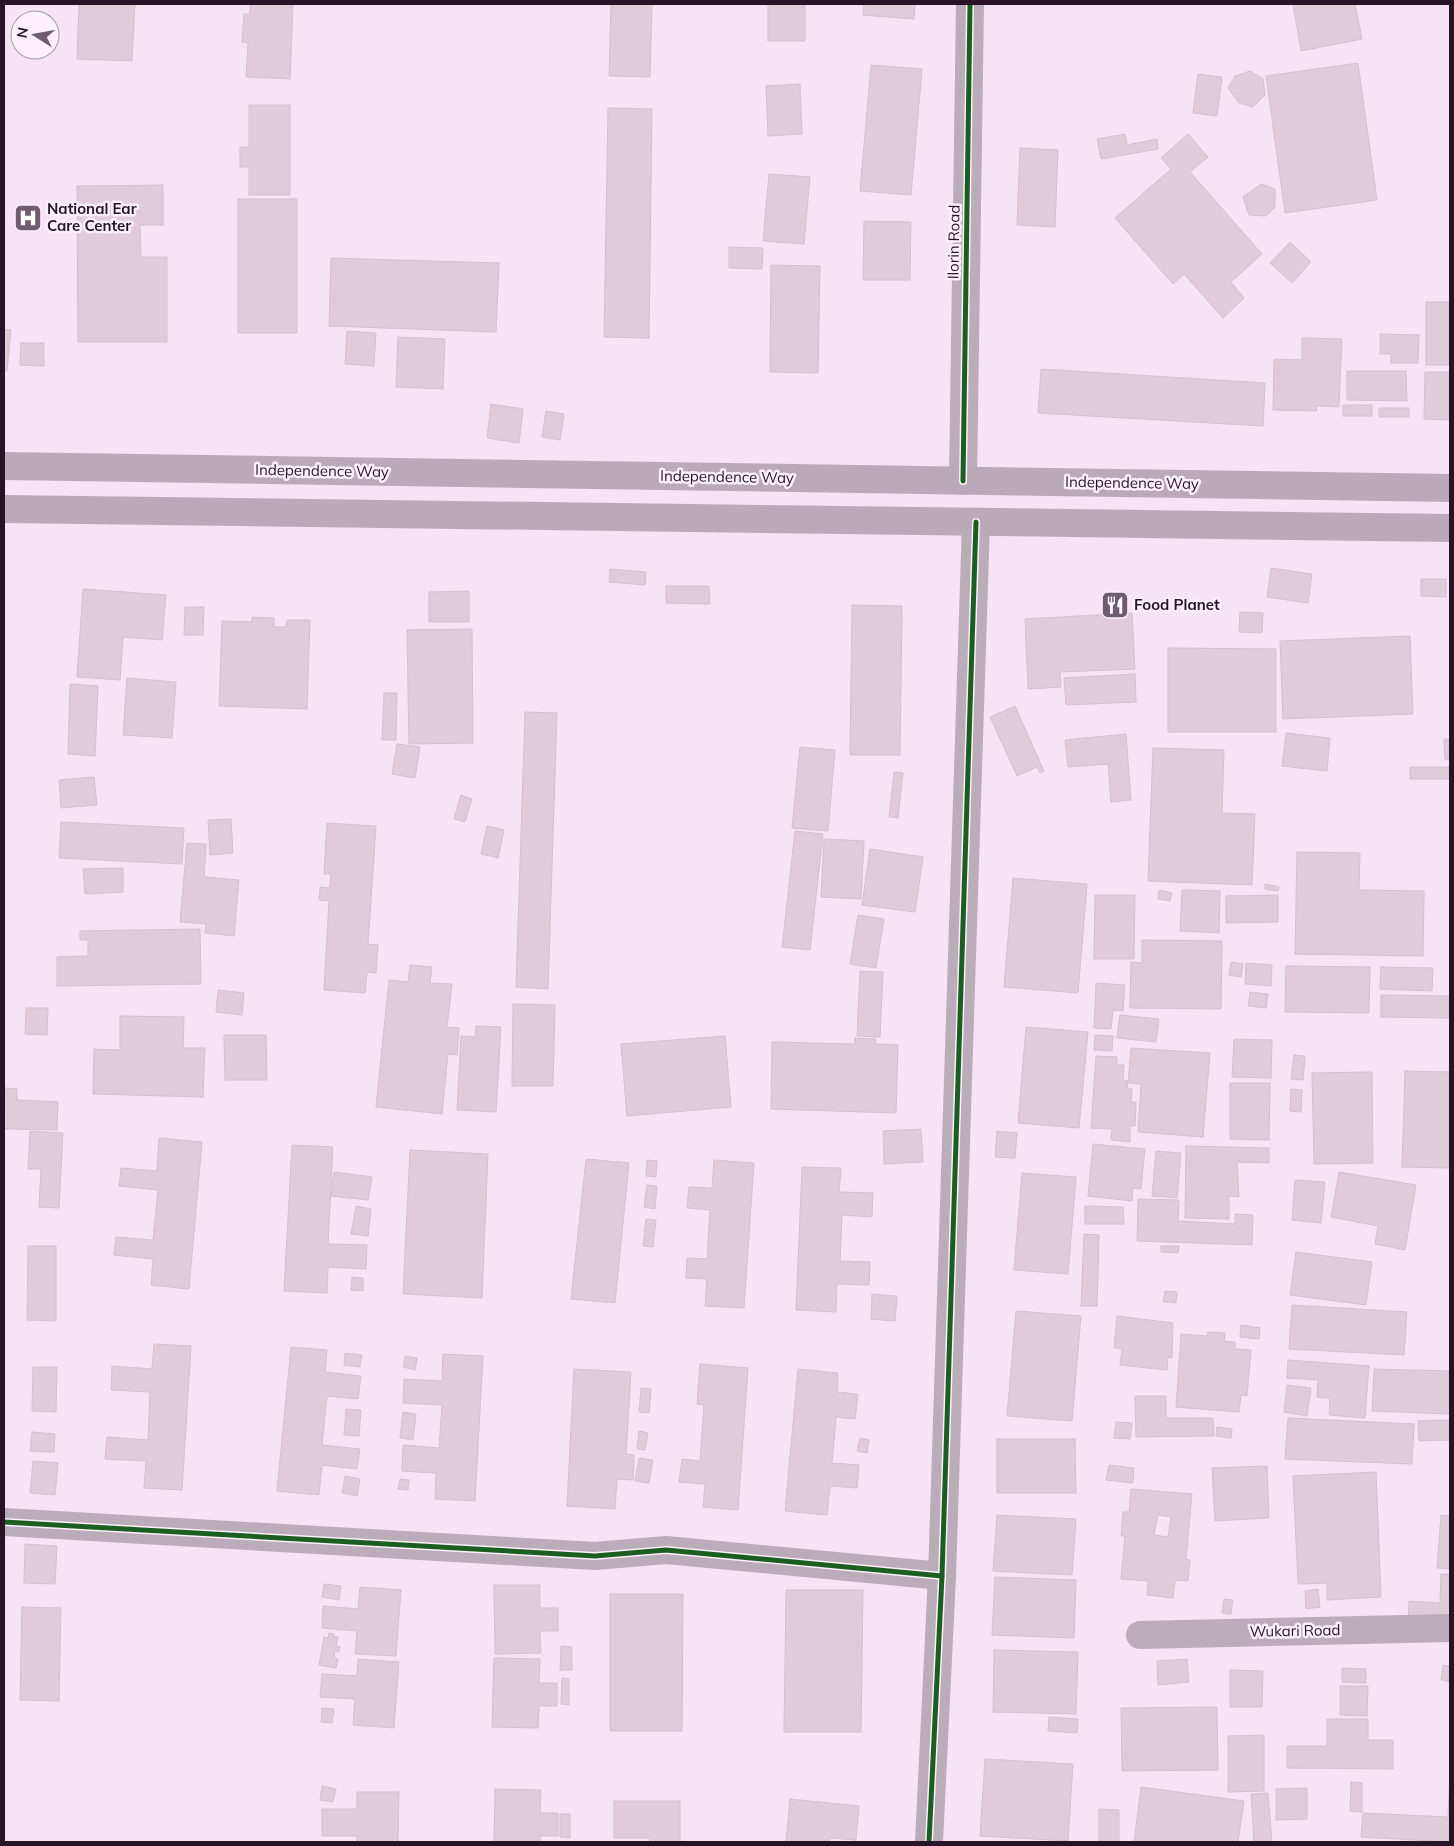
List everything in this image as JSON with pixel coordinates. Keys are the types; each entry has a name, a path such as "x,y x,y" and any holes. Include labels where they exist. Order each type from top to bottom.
{"main road":[{"name":"Independence Way","path":"4,466 1450,488"},
{"path":"4,509 1450,528"}],"street":[{"name":"Ilorin Road","path":"963,481 970,4"},
{"path":"929,1842 942,1576 976,522"},
{"path":"4,1522 595,1556 666,1550 942,1576"},
{"name":"Wukari Road","path":"1140,1635 1450,1628"}],"building":[{"path":"79,4 135,4 132,61 77,59"},
{"path":"250,4 293,4 290,79 246,77 248,43 242,42 244,14 250,14"},
{"path":"611,4 652,4 650,77 609,76"},
{"path":"768,4 805,4 805,41 768,41"},
{"path":"864,4 915,4 914,19 863,15"},
{"path":"1293,4 1355,4 1362,39 1301,51"},
{"path":"1358,63 1377,200 1285,213 1266,76"},
{"path":"871,65 922,69 911,195 860,191"},
{"path":"1250,71 1263,79 1265,95 1253,107 1239,103 1228,88 1235,76"},
{"path":"1198,74 1222,77 1217,116 1193,113"},
{"path":"800,84 802,134 768,136 766,86"},
{"path":"249,105 290,105 290,195 249,195 249,167 240,167 240,147 249,147"},
{"path":"608,108 652,109 649,338 604,337"},
{"path":"1125,134 1127,145 1157,139 1158,149 1101,159 1097,139"},
{"path":"1188,134 1208,157 1190,172 1262,254 1231,282 1244,298 1223,318 1184,274 1173,284 1115,218 1171,169 1161,158"},
{"path":"1020,148 1058,150 1055,227 1017,225"},
{"path":"769,174 810,177 804,244 763,241"},
{"path":"1261,184 1275,189 1275,207 1266,216 1249,215 1243,197"},
{"path":"163,185 163,225 140,225 141,257 167,257 167,342 78,342 77,186"},
{"path":"238,199 297,199 297,333 238,333"},
{"path":"864,221 911,222 910,280 863,280"},
{"path":"1290,242 1311,262 1292,283 1270,263"},
{"path":"729,247 763,248 762,269 729,268"},
{"path":"331,258 499,263 496,332 329,326"},
{"path":"771,265 820,266 818,373 770,372"},
{"path":"1426,302 1450,302 1450,365 1426,365"},
{"path":"4,329 11,330 7,371 4,371"},
{"path":"347,331 376,333 374,366 345,364"},
{"path":"1380,334 1419,335 1418,363 1391,363 1391,354 1380,354"},
{"path":"398,337 445,339 443,389 396,387"},
{"path":"1302,338 1342,339 1339,407 1317,406 1316,411 1273,410 1274,359 1302,360"},
{"path":"21,343 44,343 44,366 20,365"},
{"path":"1041,369 1265,383 1263,426 1038,413"},
{"path":"1347,371 1406,371 1407,401 1347,400"},
{"path":"1425,372 1450,372 1450,420 1424,419"},
{"path":"491,404 523,409 519,443 487,438"},
{"path":"1343,405 1372,405 1372,416 1343,416"},
{"path":"1379,408 1409,408 1409,417 1379,417"},
{"path":"546,411 564,414 560,440 542,437"},
{"path":"1271,568 1312,574 1308,603 1267,597"},
{"path":"610,569 646,572 645,585 609,582"},
{"path":"1421,579 1446,579 1446,597 1421,596"},
{"path":"666,586 709,586 710,604 666,603"},
{"path":"83,589 166,595 162,640 123,637 120,680 77,677"},
{"path":"469,591 469,622 429,622 429,592"},
{"path":"852,605 902,606 900,755 850,755"},
{"path":"185,607 204,607 203,635 184,635"},
{"path":"1240,612 1263,613 1262,633 1239,632"},
{"path":"1132,613 1135,669 1060,672 1061,687 1028,689 1025,619"},
{"path":"252,617 274,618 274,627 286,627 287,620 310,620 307,709 219,706 222,621 252,622"},
{"path":"472,629 473,743 409,744 407,630"},
{"path":"1410,636 1413,714 1283,719 1280,641"},
{"path":"1168,648 1276,649 1276,732 1168,732"},
{"path":"1135,674 1136,702 1066,705 1064,678"},
{"path":"127,678 176,682 172,738 123,735"},
{"path":"70,684 98,686 95,756 68,754"},
{"path":"384,693 397,693 396,740 382,740"},
{"path":"1015,706 1044,771 1040,773 1037,767 1017,776 990,717"},
{"path":"525,712 557,713 548,989 516,987"},
{"path":"1286,733 1330,738 1327,771 1282,766"},
{"path":"1126,734 1131,800 1111,802 1108,764 1068,767 1065,740"},
{"path":"1444,739 1450,739 1450,759 1445,760"},
{"path":"397,744 420,747 415,778 392,774"},
{"path":"800,747 835,750 828,831 792,828"},
{"path":"1153,748 1224,750 1222,813 1255,814 1252,885 1148,881"},
{"path":"1410,767 1450,767 1450,779 1410,779"},
{"path":"894,772 903,773 898,818 889,817"},
{"path":"94,777 97,805 61,808 59,780"},
{"path":"461,795 472,799 465,822 454,819"},
{"path":"231,819 233,853 210,855 208,820"},
{"path":"61,822 184,828 182,864 59,858"},
{"path":"327,823 376,826 368,944 378,945 376,973 367,972 365,993 324,990 329,901 319,900 320,887 330,888 331,874 324,874"},
{"path":"487,826 504,830 498,858 481,854"},
{"path":"795,831 823,834 810,950 782,947"},
{"path":"824,839 864,841 861,899 821,897"},
{"path":"187,843 206,844 204,877 239,880 234,936 205,933 206,924 180,922"},
{"path":"870,849 923,857 915,912 862,905"},
{"path":"1297,852 1360,853 1359,890 1424,891 1423,956 1295,954"},
{"path":"123,868 123,892 85,894 83,869"},
{"path":"1013,878 1087,884 1078,993 1004,987"},
{"path":"1265,884 1279,887 1278,891 1265,889"},
{"path":"1159,890 1172,893 1170,901 1158,899"},
{"path":"1182,890 1220,891 1219,933 1180,931"},
{"path":"1095,895 1135,895 1134,959 1094,959"},
{"path":"1278,895 1278,922 1226,923 1226,896"},
{"path":"858,915 884,919 876,968 850,964"},
{"path":"200,929 201,984 57,986 57,957 88,956 88,940 80,940 80,931"},
{"path":"1142,940 1222,941 1221,1009 1130,1008 1131,962 1142,963"},
{"path":"1231,962 1243,964 1241,977 1229,975"},
{"path":"1246,963 1272,965 1271,986 1245,984"},
{"path":"410,965 432,967 430,983 452,984 447,1027 459,1028 457,1055 448,1054 442,1114 376,1107 389,980 408,982"},
{"path":"1286,966 1370,967 1369,1013 1285,1012"},
{"path":"1381,967 1433,968 1432,991 1380,989"},
{"path":"860,971 883,972 880,1037 857,1036"},
{"path":"1096,983 1125,985 1123,1011 1113,1010 1111,1029 1094,1028"},
{"path":"218,990 244,993 242,1015 216,1012"},
{"path":"1250,992 1268,994 1266,1008 1248,1006"},
{"path":"1381,995 1450,996 1450,1018 1381,1017"},
{"path":"513,1004 555,1005 553,1086 512,1086"},
{"path":"26,1008 48,1008 47,1035 25,1034"},
{"path":"1120,1015 1159,1019 1156,1042 1117,1038"},
{"path":"120,1016 184,1017 183,1048 205,1048 203,1097 93,1094 94,1049 120,1050"},
{"path":"476,1026 501,1027 496,1112 457,1110 461,1036 475,1037"},
{"path":"1026,1027 1088,1032 1079,1128 1018,1123"},
{"path":"224,1035 266,1035 267,1080 225,1080"},
{"path":"1095,1035 1113,1036 1112,1051 1094,1050"},
{"path":"725,1036 731,1107 627,1116 621,1044"},
{"path":"855,1038 876,1039 875,1044 898,1045 896,1113 771,1109 772,1042 855,1044"},
{"path":"1234,1039 1272,1040 1271,1078 1232,1077"},
{"path":"1131,1048 1210,1053 1203,1137 1138,1132 1141,1084 1128,1083"},
{"path":"1294,1055 1305,1056 1303,1080 1291,1079"},
{"path":"1096,1056 1117,1057 1117,1065 1124,1065 1123,1080 1128,1081 1127,1088 1132,1089 1131,1102 1136,1102 1135,1126 1130,1126 1130,1142 1111,1140 1112,1129 1091,1128"},
{"path":"1405,1071 1450,1072 1450,1168 1402,1167"},
{"path":"1372,1072 1373,1163 1314,1164 1312,1073"},
{"path":"1230,1083 1270,1083 1269,1140 1230,1139"},
{"path":"5,1088 17,1089 17,1100 58,1102 57,1130 4,1129"},
{"path":"1291,1089 1302,1090 1301,1112 1290,1111"},
{"path":"921,1129 923,1162 884,1164 883,1131"},
{"path":"30,1131 63,1133 59,1208 39,1207 41,1169 28,1169"},
{"path":"997,1131 1017,1133 1015,1158 995,1157"},
{"path":"159,1138 202,1142 189,1289 151,1285 153,1259 114,1255 116,1237 153,1240 158,1190 119,1186 121,1168 157,1171"},
{"path":"1093,1144 1145,1149 1141,1189 1133,1188 1132,1201 1088,1196"},
{"path":"292,1145 333,1147 328,1244 367,1245 366,1269 328,1267 327,1293 284,1291"},
{"path":"1186,1146 1269,1148 1269,1163 1237,1162 1239,1197 1229,1196 1229,1219 1185,1218"},
{"path":"410,1150 488,1154 482,1298 403,1294"},
{"path":"1156,1151 1181,1153 1177,1198 1152,1196"},
{"path":"586,1159 629,1163 615,1303 571,1299"},
{"path":"647,1160 657,1161 656,1177 646,1176"},
{"path":"714,1160 754,1163 744,1308 705,1306 707,1279 686,1278 687,1258 707,1259 710,1210 687,1208 689,1187 712,1188"},
{"path":"802,1167 841,1168 839,1192 873,1193 872,1217 842,1215 840,1261 870,1262 869,1285 837,1284 836,1312 796,1310"},
{"path":"334,1172 372,1177 368,1200 331,1196"},
{"path":"1339,1172 1416,1185 1405,1250 1375,1244 1378,1226 1331,1217"},
{"path":"1022,1173 1076,1177 1068,1274 1014,1270"},
{"path":"1295,1180 1325,1182 1321,1223 1292,1220"},
{"path":"647,1185 657,1186 655,1209 644,1207"},
{"path":"1138,1199 1179,1200 1178,1221 1235,1224 1235,1214 1253,1215 1252,1245 1137,1241"},
{"path":"356,1206 371,1209 368,1236 351,1234"},
{"path":"1085,1206 1123,1207 1124,1224 1085,1224"},
{"path":"646,1219 656,1220 653,1247 643,1246"},
{"path":"1084,1234 1099,1235 1097,1306 1081,1306"},
{"path":"28,1246 56,1246 56,1321 27,1320"},
{"path":"1161,1246 1179,1246 1178,1253 1161,1252"},
{"path":"1296,1252 1372,1262 1366,1305 1290,1295"},
{"path":"352,1277 363,1278 363,1291 351,1290"},
{"path":"1165,1291 1177,1292 1176,1303 1163,1302"},
{"path":"872,1294 897,1296 895,1321 871,1319"},
{"path":"1292,1305 1407,1312 1404,1355 1289,1349"},
{"path":"1016,1311 1081,1316 1072,1421 1007,1416"},
{"path":"1117,1316 1173,1323 1172,1358 1168,1357 1167,1370 1120,1365 1122,1349 1114,1348"},
{"path":"1241,1325 1260,1328 1259,1339 1240,1337"},
{"path":"1208,1332 1225,1333 1224,1341 1235,1342 1235,1349 1251,1350 1247,1396 1241,1395 1239,1412 1176,1407 1181,1334 1207,1336"},
{"path":"154,1344 191,1346 182,1490 144,1488 146,1461 105,1459 107,1437 148,1440 150,1392 111,1390 112,1366 152,1369"},
{"path":"291,1347 327,1350 325,1372 361,1376 358,1399 327,1396 322,1445 360,1449 357,1469 322,1465 319,1495 277,1491"},
{"path":"345,1353 362,1355 360,1367 344,1365"},
{"path":"443,1354 483,1356 475,1501 435,1499 436,1473 402,1471 403,1445 439,1448 442,1405 403,1403 404,1379 442,1381"},
{"path":"405,1356 417,1358 415,1370 403,1367"},
{"path":"1288,1360 1369,1366 1365,1418 1329,1415 1330,1398 1317,1397 1318,1380 1287,1378"},
{"path":"700,1364 748,1368 738,1510 703,1507 705,1484 679,1482 682,1459 700,1461 704,1405 697,1404"},
{"path":"33,1367 57,1367 56,1412 32,1411"},
{"path":"574,1369 631,1372 626,1454 634,1455 633,1480 617,1479 615,1509 567,1506"},
{"path":"798,1369 838,1373 837,1392 858,1394 855,1419 836,1417 832,1463 859,1465 857,1488 830,1486 827,1515 785,1511"},
{"path":"1374,1369 1450,1371 1450,1414 1372,1411"},
{"path":"1287,1385 1311,1388 1307,1416 1284,1412"},
{"path":"641,1388 651,1389 649,1413 639,1412"},
{"path":"1135,1396 1166,1396 1166,1418 1213,1418 1214,1436 1136,1437"},
{"path":"346,1409 361,1410 359,1436 344,1435"},
{"path":"403,1412 416,1414 413,1440 400,1438"},
{"path":"1288,1418 1414,1424 1412,1464 1285,1459"},
{"path":"1450,1420 1450,1440 1419,1441 1418,1421"},
{"path":"1116,1422 1132,1423 1130,1439 1114,1438"},
{"path":"1217,1427 1232,1429 1231,1438 1216,1436"},
{"path":"639,1431 648,1433 645,1450 637,1449"},
{"path":"32,1432 55,1434 54,1452 30,1451"},
{"path":"860,1438 869,1440 867,1453 857,1451"},
{"path":"997,1439 1075,1439 1076,1493 997,1493"},
{"path":"639,1458 653,1460 649,1483 635,1481"},
{"path":"33,1461 58,1463 55,1495 30,1493"},
{"path":"1109,1465 1134,1468 1133,1483 1106,1480"},
{"path":"1267,1466 1269,1518 1215,1521 1212,1468"},
{"path":"1376,1472 1381,1597 1327,1600 1327,1583 1298,1584 1293,1476"},
{"path":"345,1476 360,1479 357,1496 342,1493"},
{"path":"400,1479 409,1480 408,1490 398,1489"},
{"path":"1131,1489 1192,1494 1186,1559 1190,1560 1188,1581 1175,1580 1173,1598 1147,1595 1148,1581 1121,1579 1125,1536 1121,1536 1123,1512 1129,1512","holes":["1158,1515 1171,1517 1168,1537 1154,1535"]},
{"path":"997,1515 1076,1519 1072,1575 993,1571"},
{"path":"1441,1515 1450,1516 1450,1569 1437,1568"},
{"path":"25,1544 57,1546 55,1584 24,1583"},
{"path":"1441,1574 1450,1574 1450,1612 1446,1612 1445,1624 1408,1623 1409,1601 1440,1603"},
{"path":"995,1577 1076,1580 1074,1638 992,1635"},
{"path":"324,1584 341,1586 339,1600 322,1597"},
{"path":"494,1585 540,1585 540,1608 558,1608 558,1631 540,1631 541,1653 495,1654"},
{"path":"360,1587 401,1590 396,1656 355,1654 357,1631 322,1628 323,1606 358,1609"},
{"path":"1318,1589 1320,1607 1306,1609 1305,1591"},
{"path":"786,1590 863,1590 861,1732 784,1732"},
{"path":"610,1594 683,1594 682,1731 610,1731"},
{"path":"1224,1599 1233,1600 1231,1614 1222,1613"},
{"path":"22,1607 61,1608 59,1701 20,1700"},
{"path":"329,1633 334,1634 334,1637 338,1637 336,1646 340,1647 339,1652 335,1651 334,1658 338,1659 336,1668 319,1665 324,1637 328,1638"},
{"path":"561,1646 572,1647 572,1670 560,1670"},
{"path":"994,1650 1078,1652 1076,1714 993,1712"},
{"path":"494,1658 540,1659 539,1683 557,1683 557,1706 539,1706 538,1728 492,1727"},
{"path":"358,1659 399,1662 394,1728 353,1725 355,1699 320,1697 322,1674 357,1676"},
{"path":"1187,1659 1189,1682 1158,1685 1157,1661"},
{"path":"1443,1665 1450,1666 1450,1682 1441,1680"},
{"path":"1342,1668 1366,1669 1366,1683 1342,1682"},
{"path":"1230,1670 1263,1671 1262,1707 1230,1707"},
{"path":"562,1678 569,1679 569,1705 561,1704"},
{"path":"1340,1686 1368,1686 1367,1716 1340,1715"},
{"path":"1217,1707 1218,1770 1122,1771 1121,1708"},
{"path":"322,1708 334,1709 332,1723 321,1722"},
{"path":"1049,1717 1078,1719 1077,1733 1048,1731"},
{"path":"1327,1719 1368,1719 1368,1740 1393,1740 1393,1769 1287,1768 1287,1746 1327,1746"},
{"path":"1264,1735 1264,1791 1228,1792 1228,1736"},
{"path":"985,1759 1073,1764 1068,1841 980,1836"},
{"path":"1450,1772 1450,1842 1361,1837 1363,1813 1448,1817"},
{"path":"1351,1782 1362,1783 1362,1812 1350,1811"},
{"path":"322,1786 336,1789 333,1802 320,1800"},
{"path":"1141,1787 1244,1801 1238,1842 1134,1842"},
{"path":"1307,1788 1307,1819 1276,1820 1276,1789"},
{"path":"495,1789 541,1790 540,1813 558,1813 558,1836 540,1836 540,1842 494,1842"},
{"path":"357,1792 399,1792 398,1842 357,1842 357,1836 322,1836 322,1809 357,1809"},
{"path":"1268,1793 1272,1842 1254,1842 1251,1794"},
{"path":"790,1799 859,1806 856,1840 830,1838 829,1842 786,1842"},
{"path":"614,1801 680,1801 680,1842 650,1842 650,1838 614,1838"},
{"path":"1099,1809 1119,1810 1119,1842 1099,1842"},
{"path":"560,1814 570,1814 570,1838 560,1837"}],"cycle path":[{"path":"963,481 970,4"},
{"path":"929,1842 942,1576 976,522"},
{"path":"4,1522 595,1556 666,1550 942,1576"}],"place":[{"name":"National Ear Care Center","path":"28,218"},
{"name":"Food Planet","path":"1115,605"}]}
